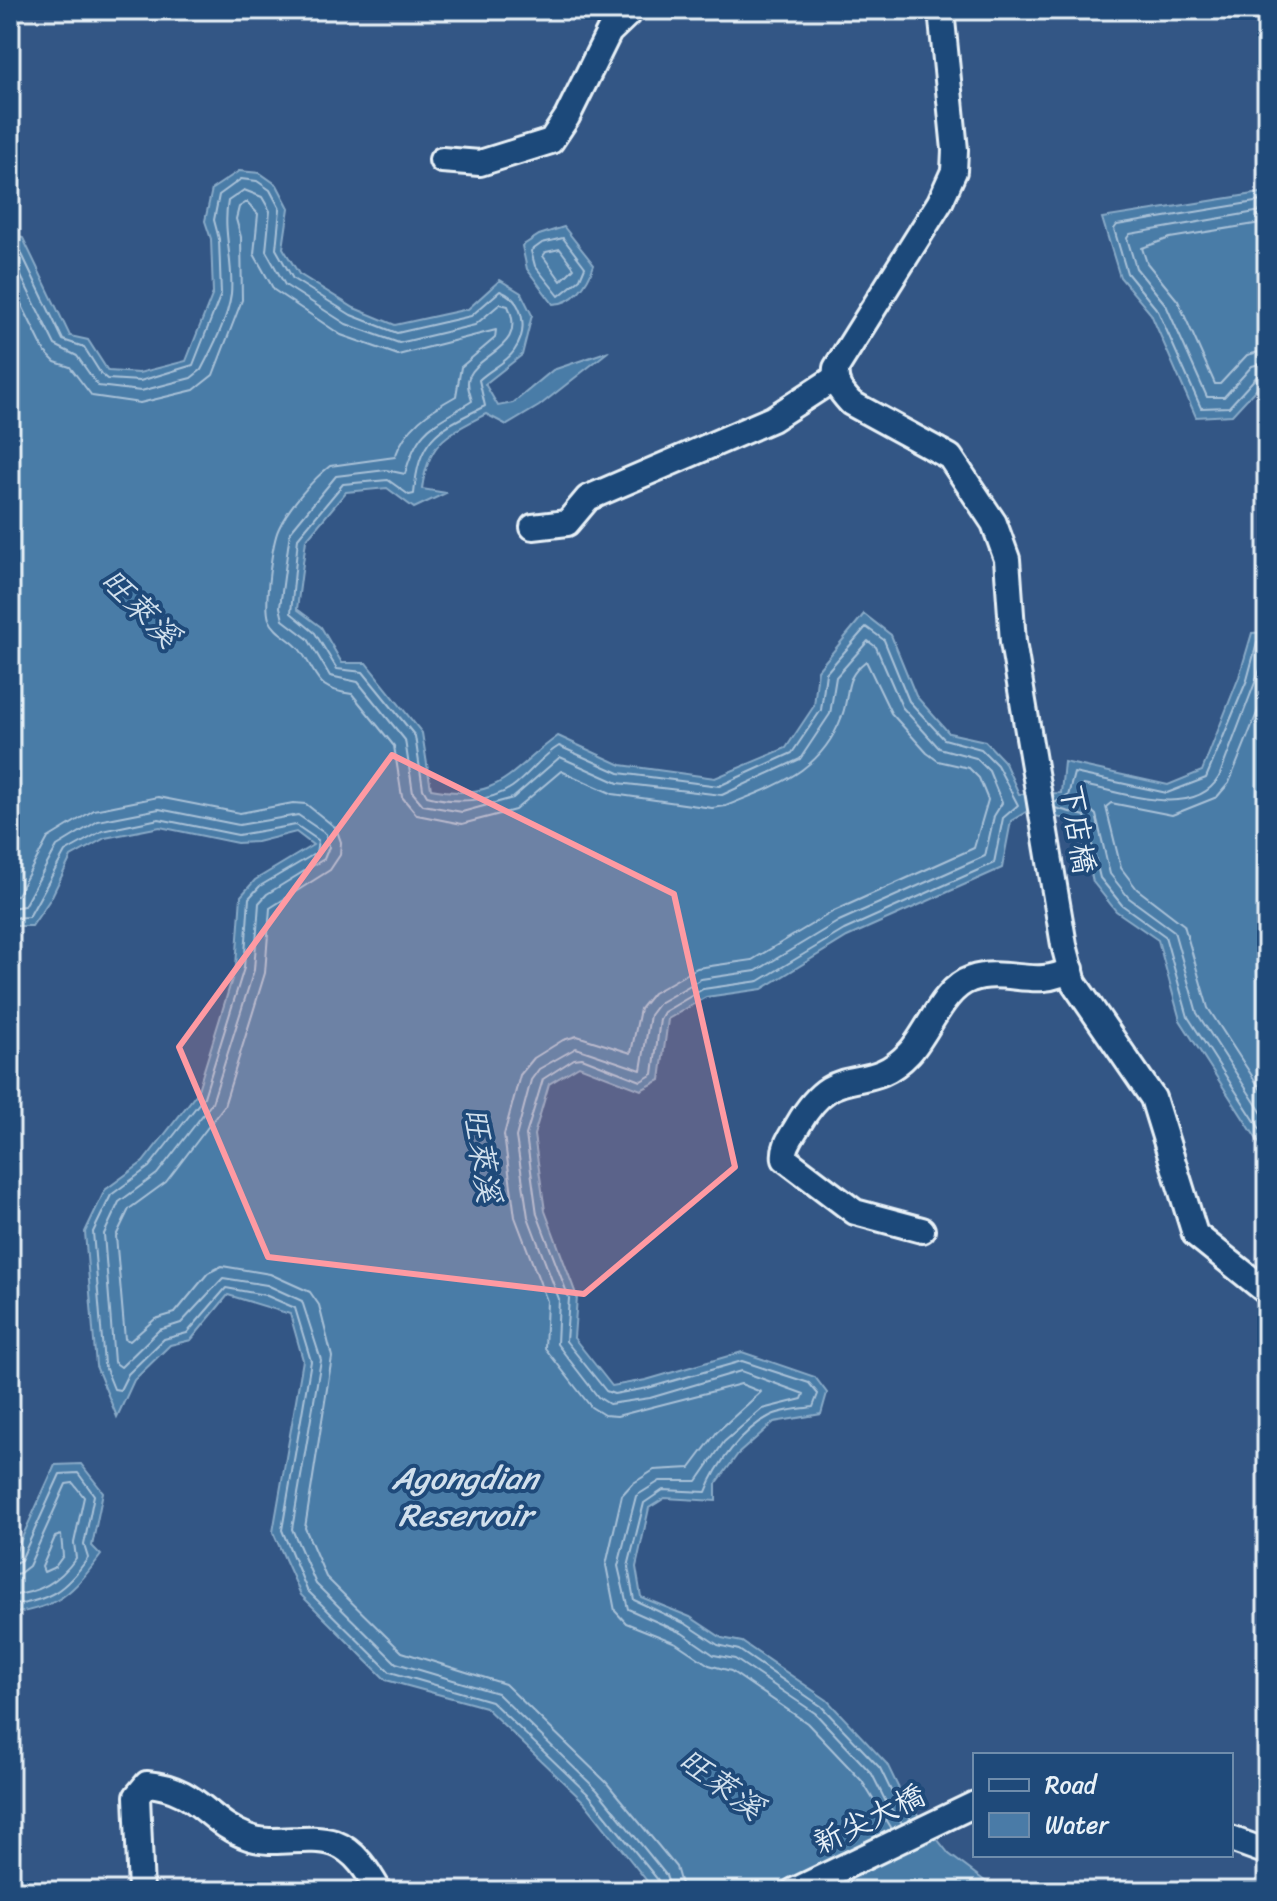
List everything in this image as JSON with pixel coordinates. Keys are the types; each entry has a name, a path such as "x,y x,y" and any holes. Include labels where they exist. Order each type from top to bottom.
{"street":[{"path":"442,160 480,163 551,141 567,117 609,32 632,10"},
{"path":"533,527 567,523 588,498 772,419 835,378 836,368 940,202 954,171 955,150 941,10"},
{"name":"下店橋","path":"835,378 840,391 851,403 950,457 994,523 1007,559 1013,642 1064,945 1074,983 1153,1098 1195,1234 1267,1292"},
{"path":"922,1230 855,1212 785,1159 786,1147 811,1102 836,1083 878,1077 899,1064 958,987 969,979 984,976 1048,979 1071,969"},
{"path":"141,1891 137,1796 147,1784 164,1785 189,1795 234,1831 252,1839 334,1843 364,1864 379,1891"},
{"name":"新尖大橋","path":"794,1891 973,1804"},
{"path":"1233,1840 1267,1852"}],"highlighted area":[{"path":"392,755 674,894 735,1167 584,1294 268,1257 179,1047"}],"water":[{"name":"Agongdian Reservoir","path":"239,171 260,173 277,185 289,208 283,248 299,274 354,308 395,325 468,309 500,280 521,293 532,315 522,355 485,384 498,406 513,403 553,370 609,351 539,406 507,425 486,414 441,442 429,460 422,489 446,493 414,508 387,488 346,492 306,540 297,609 321,627 342,663 366,663 422,733 431,789 454,792 488,787 502,781 558,736 621,765 715,778 786,748 814,706 818,670 864,614 891,635 916,696 949,733 985,741 1004,761 1019,794 1061,793 1064,762 1168,785 1202,771 1239,677 1252,633 1267,632 1267,1155 1180,1020 1158,940 1116,911 1093,882 1079,821 1026,812 1011,821 1002,868 847,937 762,989 706,997 668,1019 660,1080 641,1090 579,1066 549,1084 534,1135 545,1211 577,1297 574,1338 612,1386 646,1380 742,1352 815,1377 827,1393 821,1414 774,1422 738,1454 716,1484 716,1501 665,1498 649,1508 636,1567 641,1597 690,1617 722,1638 742,1642 827,1700 887,1764 901,1793 949,1854 998,1891 655,1891 584,1802 485,1707 386,1680 301,1595 273,1532 303,1360 290,1314 228,1295 191,1340 170,1345 134,1380 117,1417 96,1366 85,1232 105,1190 143,1162 197,1093 236,966 241,896 255,880 313,845 296,832 257,842 237,843 160,827 105,838 71,857 51,898 32,926 10,926 10,234 23,238 70,336 88,340 108,371 139,373 186,361 213,293 211,239 205,221 212,189"},
{"path":"1267,192 1267,377 1232,415 1196,417 1151,314 1120,277 1102,218"},
{"path":"564,227 594,265 588,279 574,296 553,304 527,269 522,246 539,235"},
{"path":"81,1464 103,1492 92,1546 101,1555 72,1589 53,1603 10,1614 10,1564 55,1465"}],"water label":[{"name":"旺萊溪","path":"140,608"},
{"name":"旺萊溪","path":"482,1155"},
{"name":"旺萊溪","path":"721,1784"}]}
